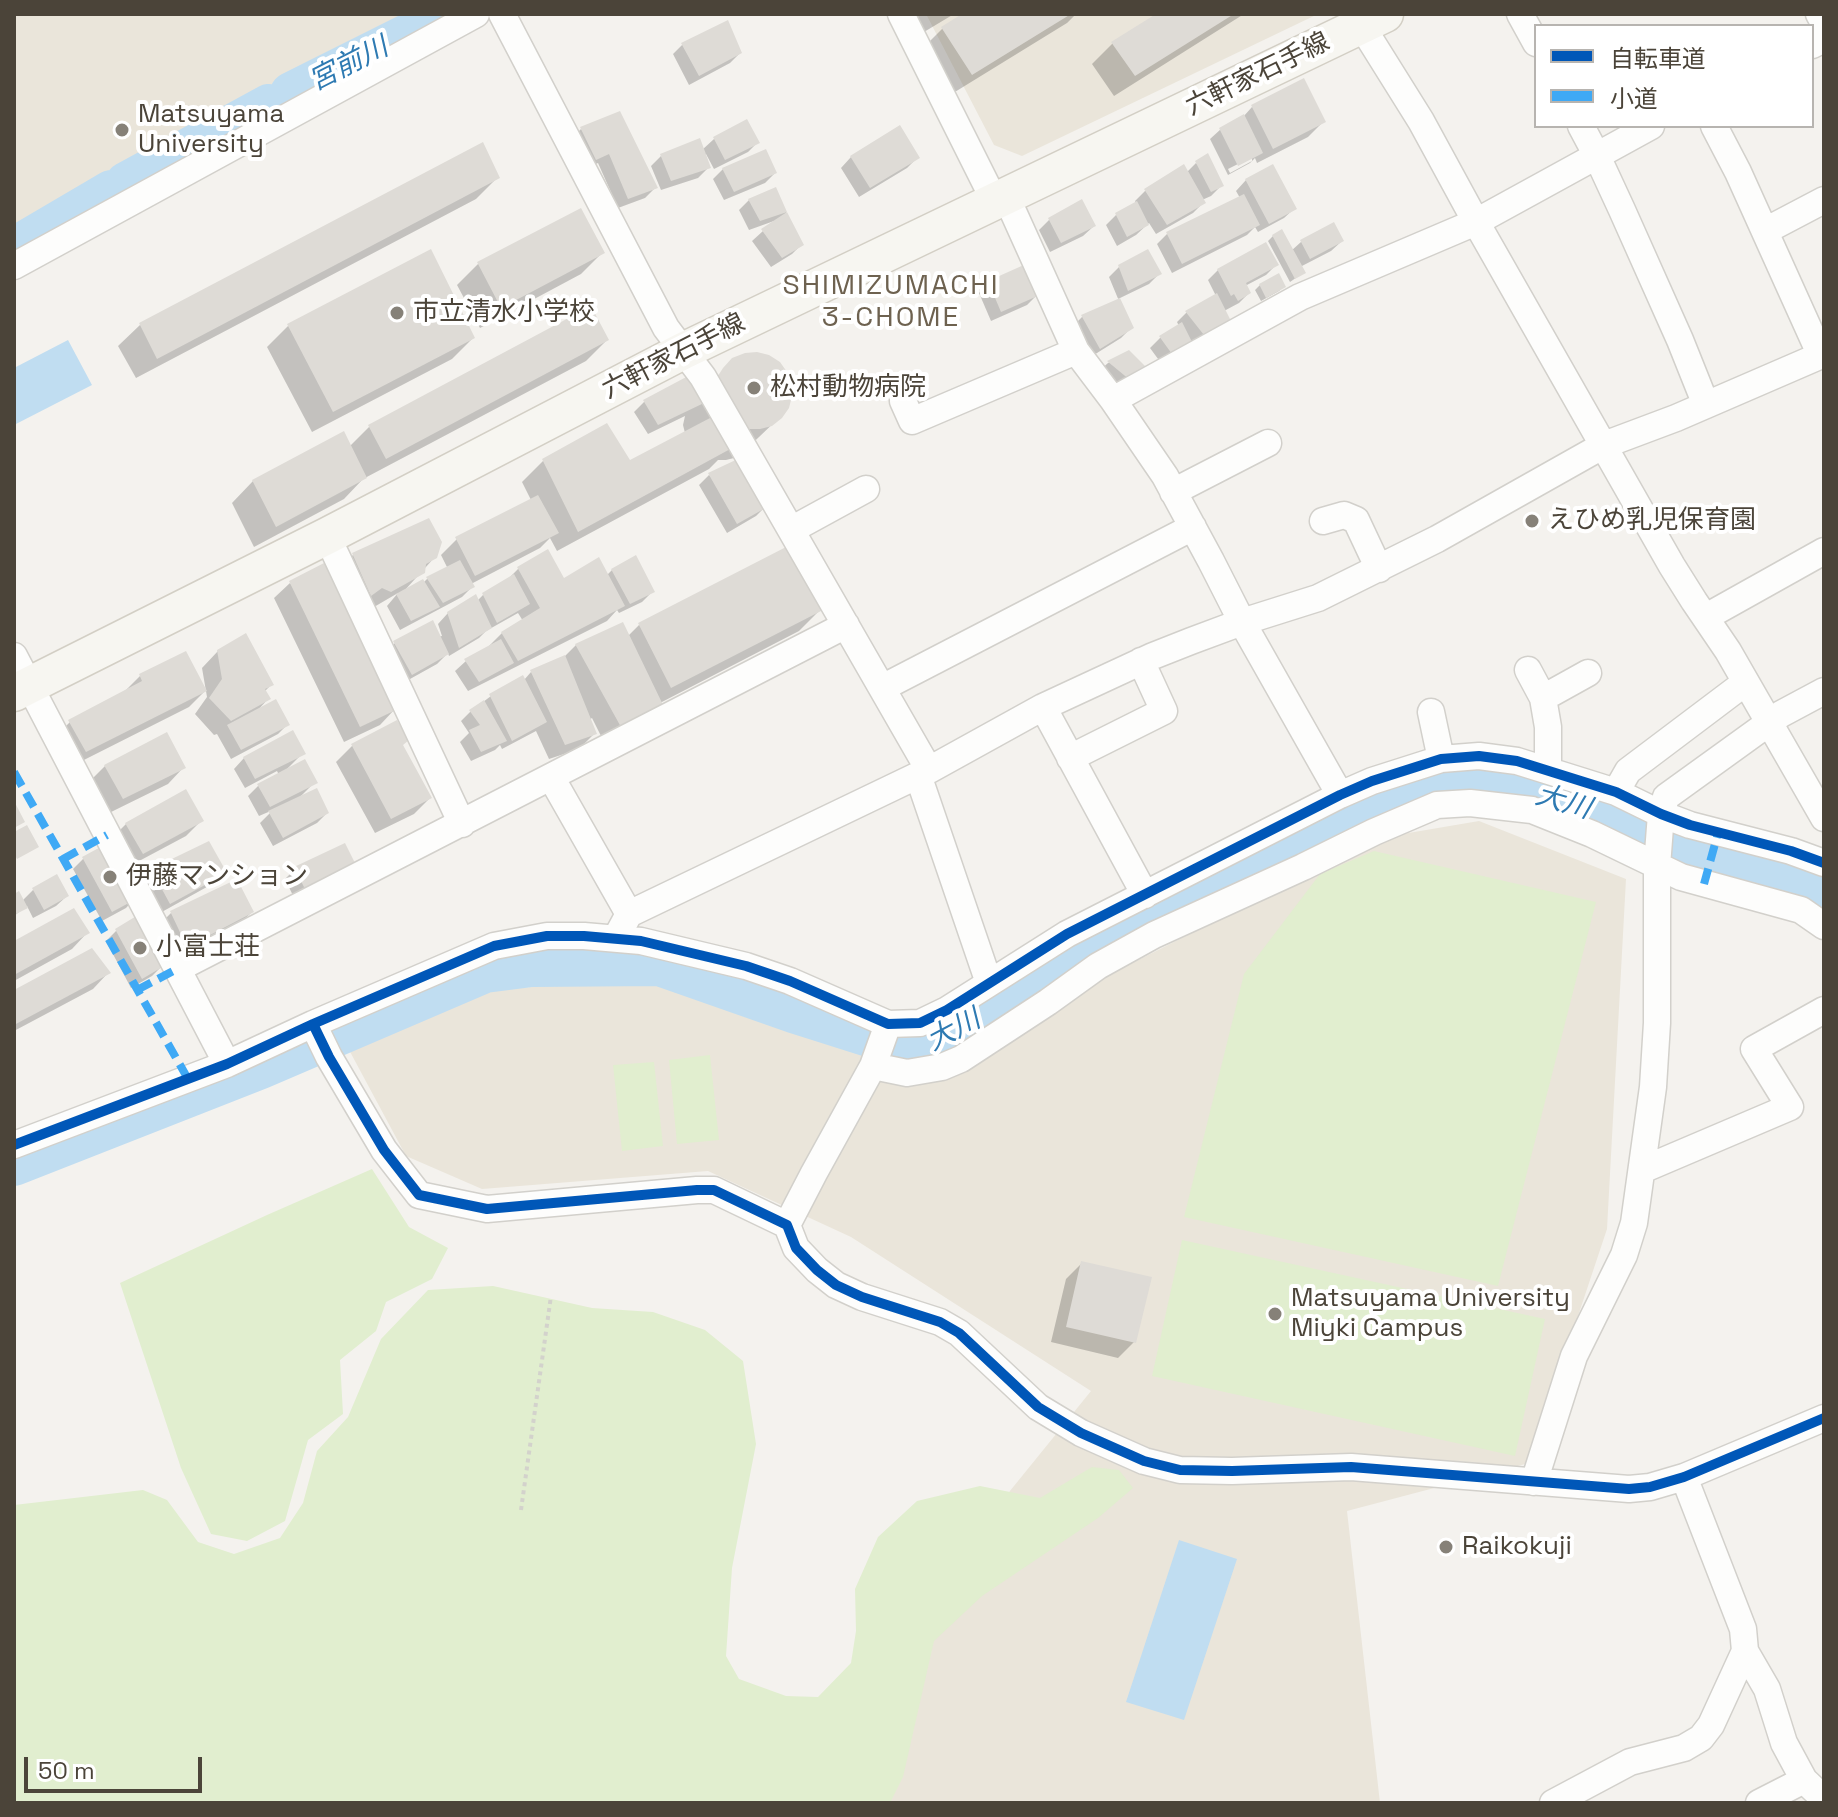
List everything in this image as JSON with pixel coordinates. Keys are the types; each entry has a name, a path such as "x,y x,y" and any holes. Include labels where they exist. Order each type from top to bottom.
{"main road":[{"name":"六軒家石手線","path":"19,678 327,536 683,351 1373,20"}],"street":[{"path":"14,266 476,14"},
{"path":"502,14 666,328 703,377 882,688 923,772 989,983"},
{"path":"901,14 1001,199 1076,351 1113,400 1173,492 1340,795"},
{"path":"1520,14 1534,39"},
{"path":"1819,14 1824,23"},
{"path":"1373,20 1421,121 1476,222 1679,578 1746,682 1824,818"},
{"path":"1582,128 1680,340 1706,405"},
{"path":"1113,400 1300,297 1476,222 1647,128"},
{"path":"616,938 629,914 923,772 1043,707 1141,661 1242,622 1318,598 1437,539 1604,445 1823,355 1715,128"},
{"path":"1765,231 1824,200"},
{"path":"903,401 912,421 1076,351"},
{"path":"1173,492 1268,443"},
{"path":"791,530 866,489"},
{"path":"1323,521 1344,515 1356,520 1379,569"},
{"path":"882,688 1193,527"},
{"path":"327,536 462,824"},
{"path":"1706,617 1824,551"},
{"path":"177,969 846,625"},
{"path":"1070,758 1164,711 1141,661"},
{"path":"1528,670 1543,698 1548,727 1548,770"},
{"path":"1543,698 1588,673"},
{"path":"19,678 227,1064"},
{"path":"1616,792 1628,771 1746,682"},
{"path":"1534,1482 1574,1356 1624,1255 1634,1223 1653,1087 1657,1023 1657,863 1660,820 1666,797 1781,714 1824,691"},
{"path":"1043,707 1145,895"},
{"path":"1431,712 1441,759"},
{"path":"14,1145 227,1064 494,946 547,936 641,941 746,966 790,981 887,1028 920,1023 947,1010 1067,934 1340,795 1372,781 1441,759 1479,756 1517,761 1616,792 1660,820 1791,851 1824,863"},
{"path":"551,777 629,914"},
{"path":"874,1063 907,1073 942,1067 961,1059 1098,966 1154,935 1437,805 1470,803 1532,810 1657,863 1681,877 1801,910 1824,926"},
{"path":"1642,1170 1790,1107 1754,1049 1824,1010"},
{"path":"315,1027 329,1057 384,1150 419,1195 487,1209 714,1190 787,1225 796,1248 836,1285 862,1297 940,1322 959,1333 1038,1407 1081,1433 1144,1461 1180,1470 1351,1467 1629,1489 1650,1487 1684,1477 1824,1418"},
{"path":"787,1225 874,1063 887,1028"},
{"path":"1684,1477 1743,1629 1745,1651 1767,1689 1784,1743 1804,1780 1824,1799"},
{"path":"1553,1803 1630,1762 1684,1748 1701,1738 1711,1725 1745,1651"},
{"path":"1759,1803 1804,1780"}],"path":[{"path":"521,1510 551,1296"}],"shaded area":[{"name":"Matsuyama University","path":"14,14 448,14 14,246"},
{"path":"926,14 1318,14 1022,156 994,145"},
{"name":"Matsuyama University Miyki Campus","path":"1479,821 1626,879 1607,1229 1529,1463 1347,1511 1380,1803 757,1803 1091,1391 851,1237 708,1171 482,1189 406,1156 348,1048 492,990 639,979 948,1076 1093,983 1379,838"}],"green space":[{"path":"1374,851 1596,902 1498,1286 1184,1217 1244,974 1320,874"},
{"path":"710,1055 719,1140 677,1144 669,1060"},
{"path":"654,1062 663,1146 622,1151 613,1065"},
{"path":"372,1169 409,1227 448,1248 432,1279 386,1302 376,1331 340,1360 343,1414 308,1440 285,1521 247,1541 211,1534 181,1468 120,1283"},
{"path":"1182,1240 1545,1319 1515,1456 1152,1376"},
{"path":"493,1286 592,1308 653,1312 705,1330 743,1361 756,1444 732,1568 726,1656 739,1679 786,1696 818,1697 851,1663 856,1631 855,1589 878,1537 917,1501 980,1486 1040,1498 1092,1467 1119,1470 1133,1488 1098,1518 982,1596 934,1641 903,1777 890,1803 14,1803 14,1505 143,1490 167,1500 198,1542 234,1554 280,1538 303,1503 317,1451 348,1417 381,1339 428,1290"}],"water":[{"path":"68,340 92,385 14,425 14,368"},
{"path":"1179,1540 1237,1559 1184,1720 1126,1702"}],"building":[{"path":"962,14 1071,14 972,75 941,27"},
{"path":"1156,14 1234,14 1135,76 1111,42"},
{"path":"728,20 742,53 699,76 681,43"},
{"path":"1304,78 1326,122 1273,149 1251,105"},
{"path":"620,111 658,188 628,199 609,154 596,160 580,127"},
{"path":"1244,114 1263,153 1238,166 1219,128"},
{"path":"747,119 760,143 725,160 713,137"},
{"path":"900,125 920,158 870,188 850,156"},
{"path":"700,138 711,168 671,181 660,154"},
{"path":"483,142 500,178 157,359 139,323"},
{"path":"766,149 777,173 734,192 722,168"},
{"path":"1208,153 1224,186 1211,192 1195,161"},
{"path":"1184,164 1206,203 1167,225 1144,189"},
{"path":"1273,164 1297,209 1269,224 1245,179"},
{"path":"776,187 787,212 760,221 748,199"},
{"path":"1244,194 1260,225 1182,264 1166,232"},
{"path":"1082,199 1096,226 1061,243 1048,218"},
{"path":"1137,201 1149,225 1127,237 1115,213"},
{"path":"581,208 605,253 501,308 477,262"},
{"path":"787,212 804,245 782,258 761,229"},
{"path":"1334,222 1344,241 1310,259 1300,240"},
{"path":"1282,229 1306,273 1295,279 1272,235"},
{"path":"1266,242 1279,265 1246,283 1251,293 1238,301 1234,294 1231,296 1217,269"},
{"path":"431,249 475,338 333,412 287,324"},
{"path":"1148,249 1162,274 1128,291 1118,265"},
{"path":"1026,264 1040,295 1001,312 988,281"},
{"path":"1279,273 1286,287 1266,298 1259,284"},
{"path":"1217,293 1231,321 1204,335 1185,311"},
{"path":"1120,298 1134,328 1100,349 1081,315"},
{"path":"591,306 609,340 386,459 368,425"},
{"path":"1182,322 1192,342 1172,354 1159,336"},
{"path":"1129,350 1149,370 1130,380 1107,361"},
{"name":"松村動物病院","path":"757,352 780,362 792,383 792,396 789,408 772,426 746,429 716,379 732,358"},
{"path":"690,375 706,402 658,425 643,400"},
{"path":"712,417 732,448 578,532 542,459 607,423 630,460"},
{"path":"344,431 367,478 276,527 252,480"},
{"path":"742,457 769,506 737,524 708,473"},
{"path":"538,495 559,533 475,576 455,537"},
{"path":"429,518 442,542 437,558 426,564 425,573 391,592 382,588 371,596 352,553"},
{"path":"788,546 823,610 671,688 638,623"},
{"path":"548,549 564,578 599,557 625,606 518,661 501,632 540,608 517,567"},
{"path":"636,555 655,592 630,604 611,569"},
{"path":"460,560 475,587 443,603 426,577"},
{"path":"326,562 398,709 360,727 289,581"},
{"path":"514,574 530,604 497,623 482,593"},
{"path":"423,579 440,607 411,621 396,594"},
{"path":"476,594 492,628 459,648 447,612"},
{"path":"433,620 449,654 412,675 393,641"},
{"path":"623,622 664,707 621,727 575,644"},
{"path":"246,633 274,685 265,689 271,699 231,721 209,698 222,679 217,650"},
{"path":"501,639 514,663 479,682 464,659"},
{"path":"186,651 207,691 86,752 68,720 142,681 139,674"},
{"path":"565,655 597,734 565,745 530,670"},
{"path":"523,675 547,722 512,741 489,694"},
{"path":"276,699 290,725 241,750 227,725"},
{"path":"484,700 507,741 481,752 469,730 480,725 469,710"},
{"path":"397,720 409,740 403,745 432,798 391,819 351,744"},
{"path":"293,730 306,754 255,779 243,757"},
{"path":"167,732 186,768 123,799 104,765"},
{"path":"305,759 318,783 270,807 257,784"},
{"path":"317,788 329,813 283,838 268,811"},
{"path":"186,789 204,821 143,854 125,823"},
{"path":"14,801 25,822 14,828"},
{"path":"27,825 39,847 17,859 14,832"},
{"path":"209,841 227,873 170,904 151,869"},
{"name":"伊藤マンション","path":"108,843 138,898 112,912 82,857"},
{"path":"345,843 359,871 309,897 294,867"},
{"path":"57,874 69,896 44,910 32,888"},
{"path":"237,879 254,912 187,947 170,911"},
{"path":"19,891 28,908 14,915 14,894"},
{"path":"74,908 90,933 14,975 14,941"},
{"name":"小富士荘","path":"138,915 164,966 142,979 115,929"},
{"path":"92,948 111,973 14,1025 14,990"},
{"path":"1081,1261 1152,1277 1136,1343 1066,1327"}],"waterway":[{"name":"宮前川","path":"291,93 449,14"},
{"name":"宮前川","path":"126,183 269,105"},
{"name":"宮前川","path":"14,248 111,191"},
{"name":"大川","path":"14,1165 261,1068 485,972 532,966 659,965 916,1051 947,1042 1064,962 1249,868 1424,788 1508,787 1615,818 1738,869 1807,886 1824,897"}],"marked path":[{"path":"14,772 188,1079"},
{"path":"1704,884 1718,833"},
{"path":"63,859 107,835"},
{"path":"137,990 177,969"}],"cycle path":[{"path":"14,1145 227,1064 494,946 547,936 641,941 746,966 790,981 888,1024 920,1023 947,1010 1067,934 1340,795 1372,781 1441,759 1479,756 1517,761 1616,792 1690,825 1791,851 1824,863"},
{"path":"313,1024 384,1150 419,1195 487,1209 714,1190 787,1225 796,1248 836,1285 862,1297 940,1322 959,1333 1038,1407 1081,1433 1144,1461 1180,1470 1351,1467 1629,1489 1650,1487 1684,1477 1824,1418"}],"place":[{"name":"Matsuyama University","path":"122,130"},
{"name":"市立清水小学校","path":"397,313"},
{"name":"松村動物病院","path":"754,388"},
{"name":"えひめ乳児保育園","path":"1532,521"},
{"name":"伊藤マンション","path":"110,877"},
{"name":"小富士荘","path":"140,948"},
{"name":"Matsuyama University Miyki Campus","path":"1275,1314"},
{"name":"Raikokuji","path":"1446,1547"}],"district":[{"name":"SHIMIZUMACHI 3-CHOME","path":"891,302"}]}
